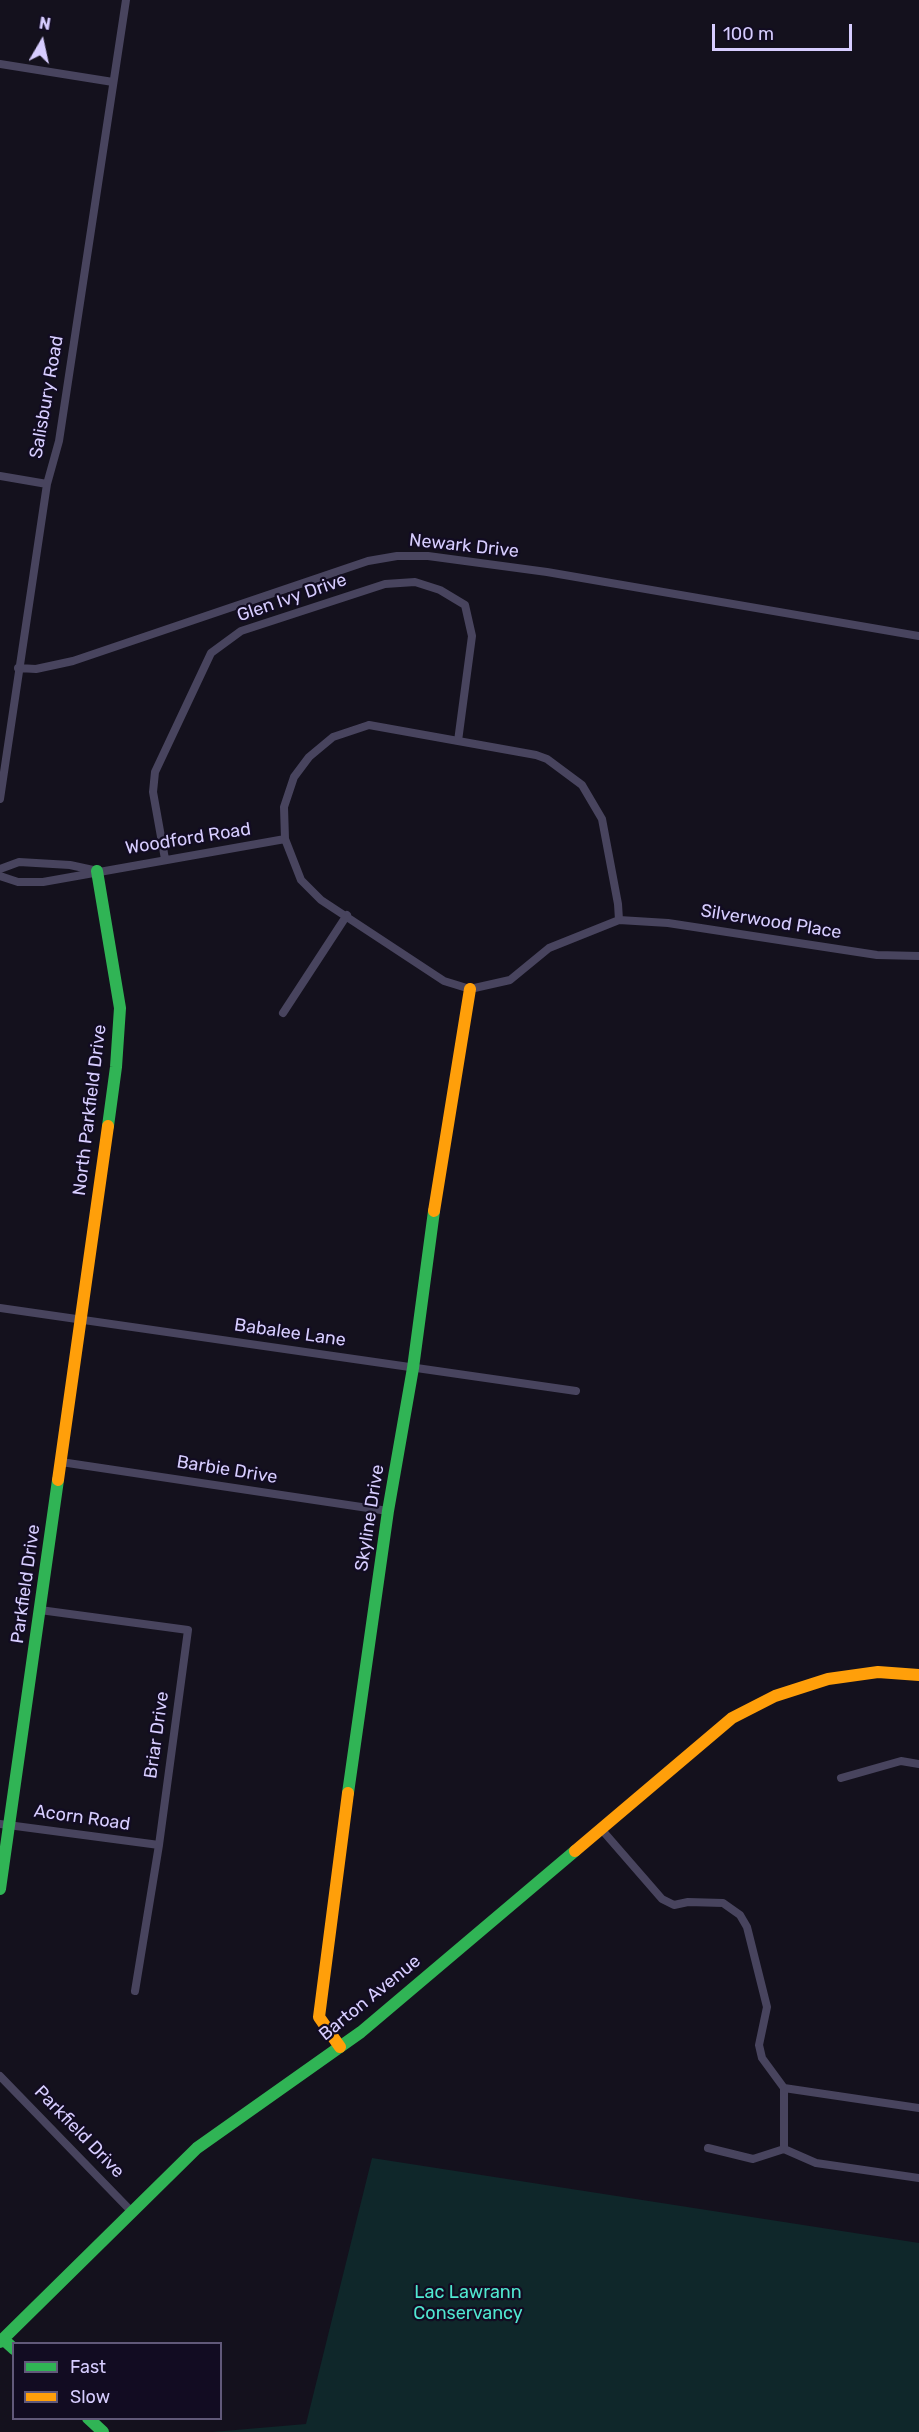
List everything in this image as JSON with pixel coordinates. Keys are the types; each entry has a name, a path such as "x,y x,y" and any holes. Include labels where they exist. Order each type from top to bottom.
{"street":[{"name":"Salisbury Road","path":"0,799 46,484 59,441 126,0"},
{"path":"0,64 113,82"},
{"path":"0,476 46,484"},
{"name":"Newark Drive","path":"18,668 36,669 73,661 368,561 397,556 428,556 547,572 919,636"},
{"name":"Glen Ivy Drive","path":"165,859 153,792 154,772 211,653 241,631 385,584 415,582 440,590 465,605 472,636 458,741"},
{"path":"369,725 458,741 547,759 582,785 602,819 619,920 549,948 510,980 470,989 444,981 321,900 301,880 285,839 284,807 294,777 309,757 333,737 369,725"},
{"name":"Woodford Road","path":"0,876 18,882 31,883 285,839"},
{"name":"Woodford Road","path":"0,869 19,862 70,865 97,871"},
{"name":"North Parkfield Drive","path":"81,1319 116,1067 120,1008 97,871"},
{"path":"283,1013 347,915"},
{"name":"Silverwood Place","path":"619,920 668,923 876,955 919,956"},
{"name":"Skyline Drive","path":"340,2047 319,2017 322,1981 388,1511 413,1368 439,1172 470,989"},
{"name":"Babalee Lane","path":"0,1308 576,1391"},
{"name":"Parkfield Drive","path":"0,1889 4,1824 40,1610 81,1319"},
{"name":"Barbie Drive","path":"61,1462 388,1511"},
{"name":"Briar Drive","path":"40,1610 188,1630 159,1845 135,1991"},
{"name":"Barton Avenue","path":"1,2339 205,2142 340,2047 602,1830 732,1718 775,1696 828,1679 878,1672 919,1675"},
{"path":"841,1778 901,1761 919,1764"},
{"name":"Acorn Road","path":"4,1824 159,1845"},
{"path":"602,1830 662,1899 674,1905 688,1902 723,1903 740,1916 747,1927 766,2007 759,2045 762,2058 784,2088 784,2149"},
{"name":"Parkfield Drive","path":"0,2076 132,2212"},
{"path":"784,2088 919,2108"},
{"path":"708,2148 753,2159 784,2149 816,2163 919,2178"},
{"path":"90,2420 102,2432"}],"green space":[{"name":"Lac Lawrann Conservancy","path":"372,2158 919,2243 919,2432 212,2432 306,2424"}],"traffic: fast":[{"path":"97,871 120,1008 116,1067 108,1126"},
{"path":"348,1793 388,1511 413,1368 434,1211"},
{"path":"0,1889 58,1480"},
{"path":"0,2342 197,2148 361,2032 575,1851"},
{"path":"3,2339 12,2347"},
{"path":"90,2420 103,2432"}],"traffic: slow":[{"path":"434,1211 470,989"},
{"path":"58,1480 108,1126"},
{"path":"575,1851 732,1718 775,1696 828,1679 878,1672 919,1675"},
{"path":"340,2047 319,2017 348,1793"}]}
